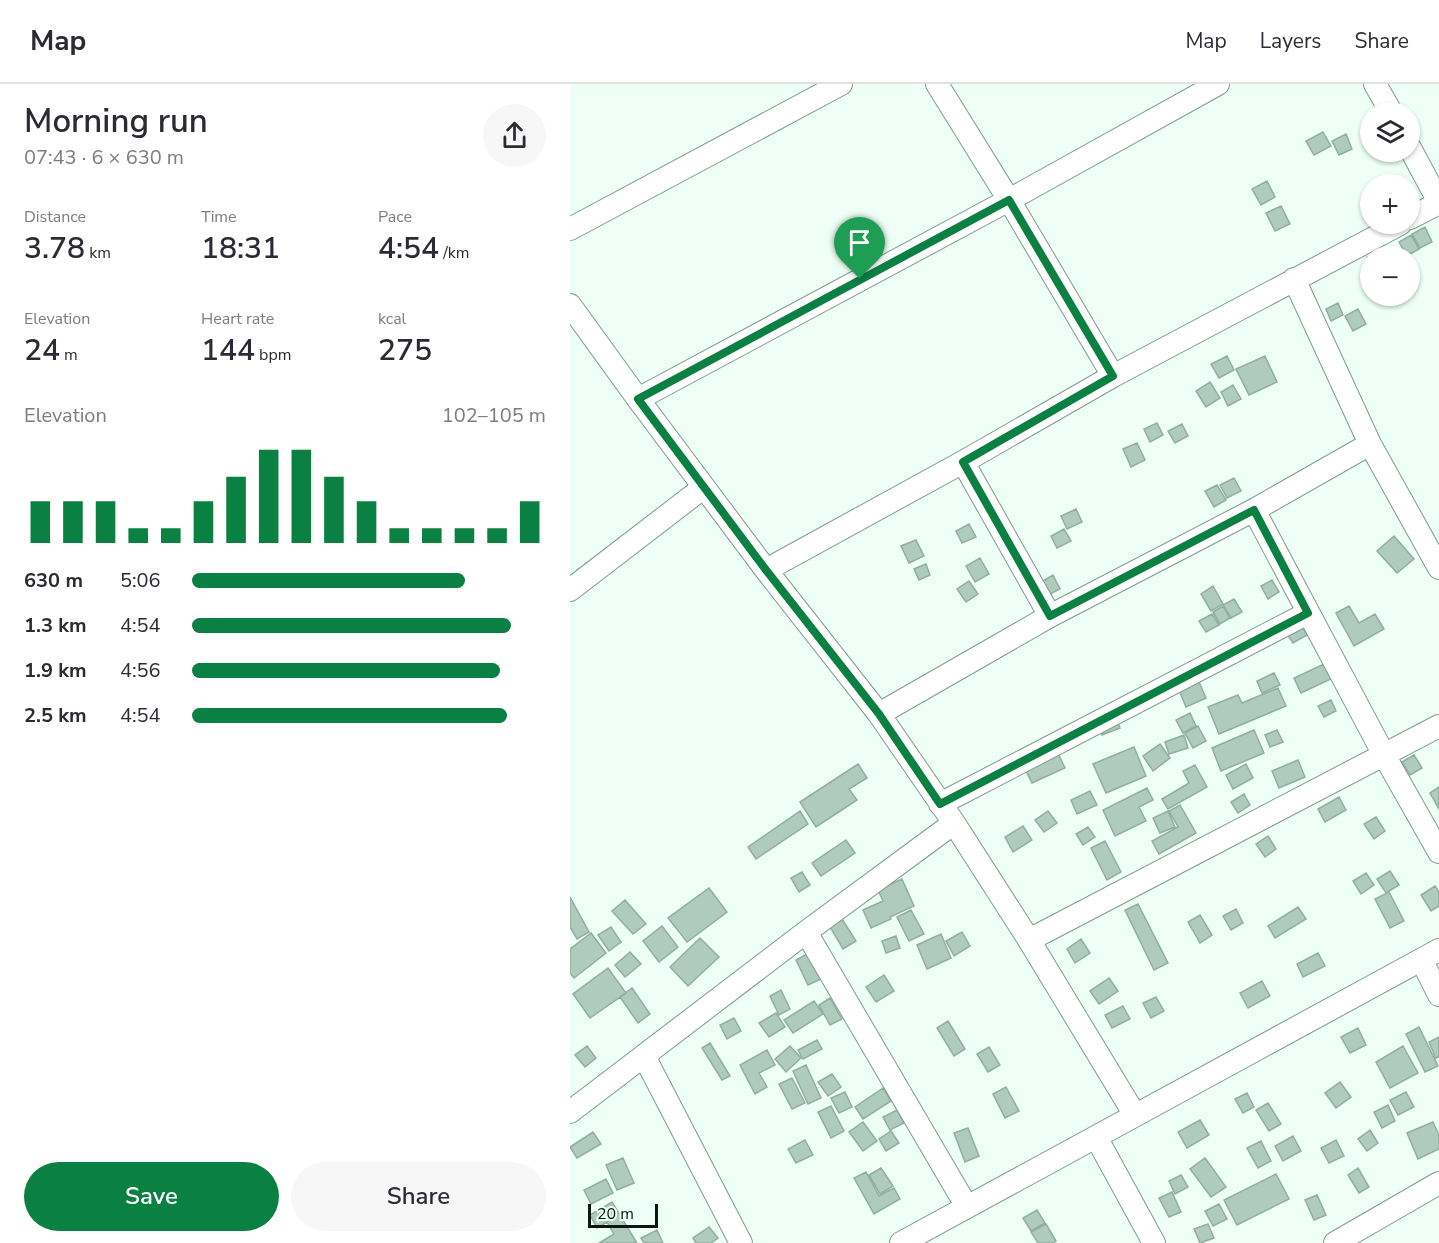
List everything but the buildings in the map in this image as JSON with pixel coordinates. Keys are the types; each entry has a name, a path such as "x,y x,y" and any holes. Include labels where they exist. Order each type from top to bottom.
{"street":[{"path":"570,229 842,84"},
{"path":"937,84 1113,376"},
{"path":"638,399 1009,200 1218,84"},
{"path":"1375,84 1385,102"},
{"path":"1418,162 1439,202 1420,212"},
{"path":"766,570 963,462 1113,376 1381,234"},
{"path":"1294,279 1370,444 1439,568"},
{"path":"574,321 638,399 766,570 879,714 1029,940 1135,1115"},
{"path":"879,714 1050,616 1254,510 1370,444"},
{"path":"963,462 1050,616"},
{"path":"570,590 704,487"},
{"path":"1254,510 1384,755 1439,852"},
{"path":"940,804 1308,613"},
{"path":"1029,940 1439,726"},
{"path":"570,1112 806,932 954,824"},
{"path":"806,932 968,1207"},
{"path":"901,1243 1430,956 1439,995"},
{"path":"644,1056 741,1243"},
{"path":"1096,1137 1154,1243"},
{"path":"1335,1243 1439,1183"}],"route":[{"path":"1009,200 1113,376 963,462 1050,616 1254,510 1308,613 940,804 879,714 766,570 638,399 860,279 1009,200"}]}
